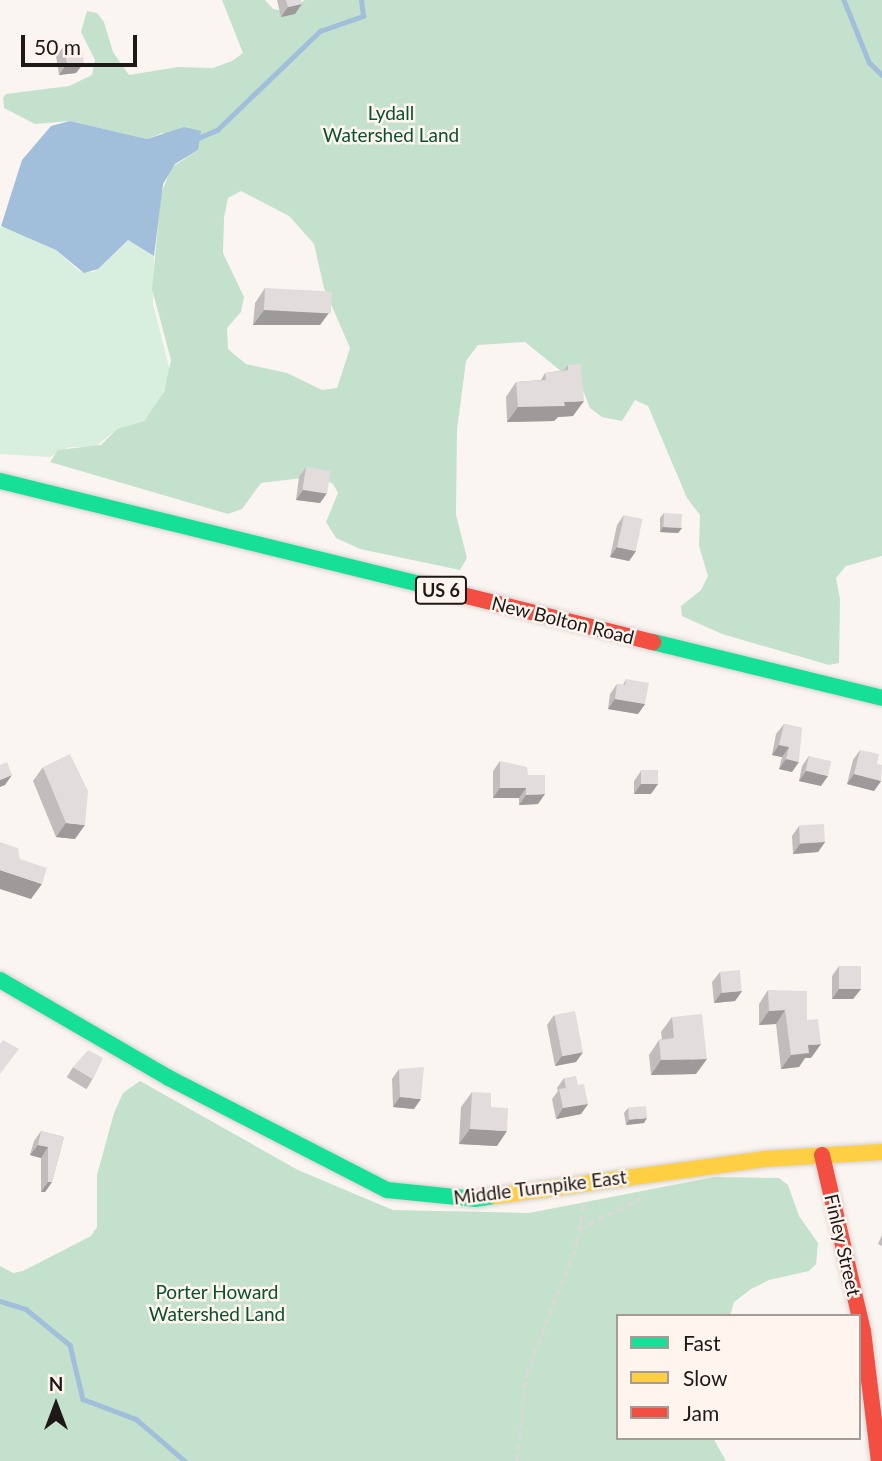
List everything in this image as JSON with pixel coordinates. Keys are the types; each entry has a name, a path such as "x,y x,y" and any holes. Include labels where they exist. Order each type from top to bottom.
{"street":[{"name":"New Bolton Road","path":"0,481 882,698"},
{"name":"Middle Turnpike East","path":"0,980 169,1078 387,1190 475,1199 589,1181 822,1155 882,1152"},
{"name":"Finley Street","path":"822,1155 859,1314"},
{"name":"Finley Street","path":"861,1322 879,1461"}],"path":[{"path":"517,1461 526,1374 577,1243 589,1181"}],"green space":[{"name":"Lydall Watershed Land","path":"222,0 265,0 273,9 284,11 305,0 882,0 882,556 846,566 836,578 840,599 839,663 829,665 722,634 682,616 681,606 701,590 708,576 699,546 700,515 687,498 648,406 635,400 622,421 602,417 590,408 582,388 525,342 478,345 466,361 457,430 456,515 467,558 460,570 360,549 336,538 326,522 338,493 333,484 319,476 261,483 242,509 228,514 50,462 58,450 101,445 117,429 144,421 164,392 171,360 152,289 161,194 171,168 198,150 162,133 147,139 70,121 35,124 4,108 3,98 6,94 69,86 92,75 95,60 81,32 87,11 97,13 104,22 113,52 129,75 178,67 213,68 232,61 243,53","holes":["241,191 289,216 314,244 324,288 350,348 337,388 322,390 287,373 246,364 228,349 227,328 241,312 244,297 223,253 224,218 228,198"]},
{"path":"0,227 12,228 56,250 79,271 94,272 128,240 154,256 153,303 170,371 162,396 144,421 117,429 95,447 69,447 50,457 0,454"},
{"name":"Porter Howard Watershed Land","path":"140,1081 298,1170 393,1210 529,1213 714,1177 779,1178 788,1185 799,1216 818,1243 816,1264 809,1271 769,1280 751,1289 734,1302 731,1314 616,1314 616,1440 714,1440 726,1461 0,1461 0,1266 13,1273 23,1271 91,1236 97,1227 97,1175 114,1113 123,1093"}],"water":[{"path":"70,121 147,139 184,127 201,131 198,150 175,164 163,184 154,256 128,240 98,269 84,273 56,250 1,226 22,160 51,126"}],"building":[{"path":"286,0 301,0 302,4 288,7"},
{"path":"81,44 84,63 67,65 64,47"},
{"path":"265,288 332,292 331,313 264,310"},
{"path":"581,364 584,401 564,402 565,406 518,407 516,382 546,380 545,373 568,370 568,365"},
{"path":"306,467 331,471 327,494 302,490"},
{"path":"664,513 682,514 681,528 663,527"},
{"path":"624,515 643,519 636,551 617,547"},
{"path":"626,679 649,683 645,704 615,699 617,684 625,685"},
{"path":"784,724 802,728 799,762 786,759 789,747 779,745"},
{"path":"860,750 879,754 877,764 882,765 881,781 854,774"},
{"path":"70,754 88,791 85,825 66,823 43,767"},
{"path":"809,756 831,761 828,776 806,771"},
{"path":"500,761 527,767 528,775 545,775 545,794 526,795 526,788 500,788"},
{"path":"7,762 12,775 0,780 0,765"},
{"path":"641,770 658,770 658,784 641,784"},
{"path":"824,824 825,842 800,843 799,825"},
{"path":"0,842 18,848 20,859 47,868 42,884 0,870"},
{"path":"839,966 861,966 861,989 839,989"},
{"path":"740,970 742,991 722,993 720,972"},
{"path":"768,990 807,991 807,1020 818,1019 821,1044 808,1045 809,1053 791,1055 785,1010 769,1011"},
{"path":"575,1011 583,1052 562,1056 554,1015"},
{"path":"702,1014 707,1059 661,1060 659,1040 674,1038 672,1017"},
{"path":"3,1040 19,1049 0,1074 0,1044"},
{"path":"88,1050 103,1058 93,1079 73,1067"},
{"path":"424,1067 421,1099 400,1097 399,1069"},
{"path":"576,1076 578,1085 584,1084 588,1104 563,1108 559,1089 566,1088 564,1078"},
{"path":"472,1092 491,1093 491,1107 508,1108 507,1131 470,1129"},
{"path":"646,1106 647,1118 629,1120 628,1108"},
{"path":"41,1131 64,1137 52,1182 48,1182 48,1147 38,1145"}],"waterway":[{"path":"198,138 217,130 320,31 363,16 361,0"},
{"path":"844,0 869,62 882,75"},
{"path":"0,1301 26,1309 70,1345 83,1399 136,1419 185,1461"}],"traffic: fast":[{"path":"0,481 430,587"},
{"path":"653,642 882,698"},
{"path":"0,980 169,1078 387,1190 475,1199 495,1196"}],"traffic: slow":[{"path":"495,1196 764,1159 882,1152"}],"traffic: jam":[{"path":"430,587 653,642"},
{"path":"822,1155 859,1314"},
{"path":"861,1322 879,1461"}]}
